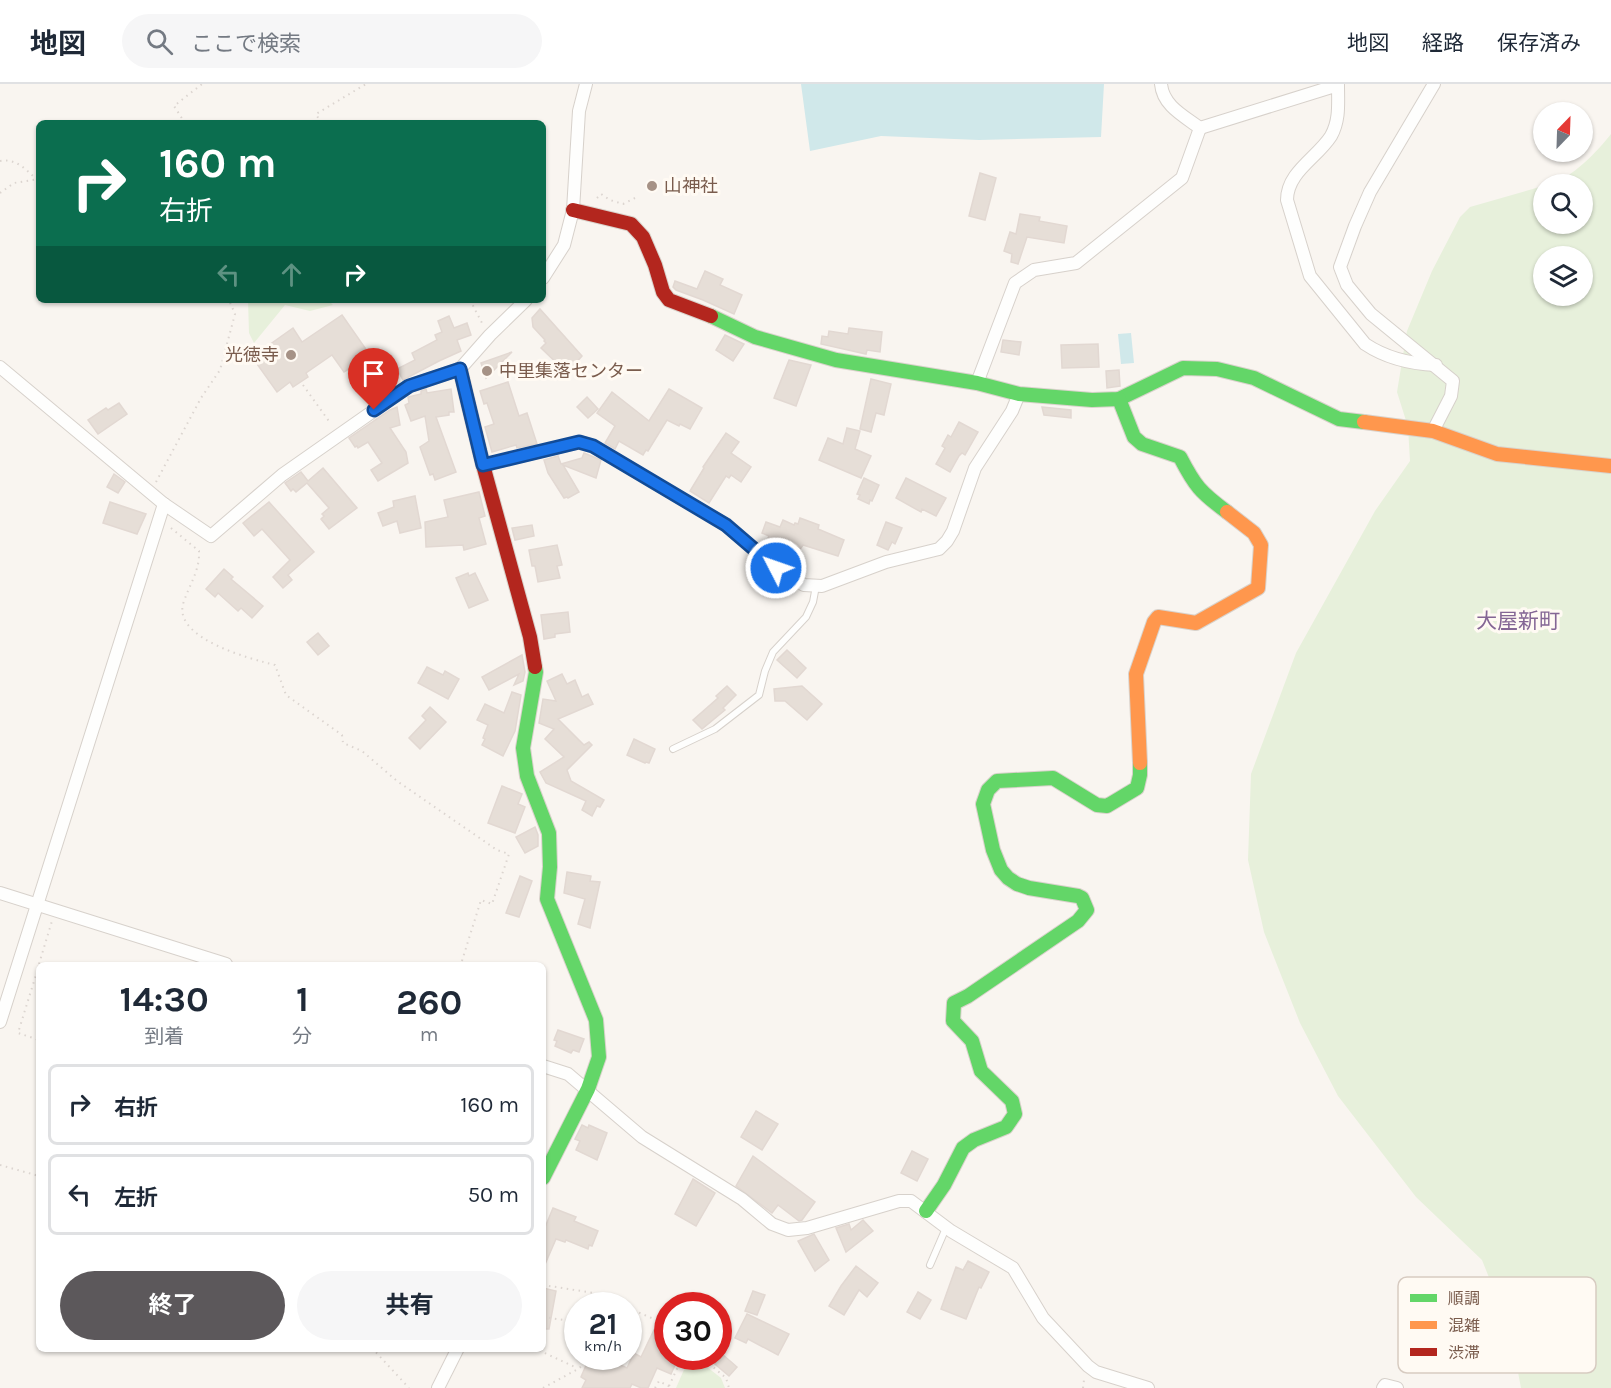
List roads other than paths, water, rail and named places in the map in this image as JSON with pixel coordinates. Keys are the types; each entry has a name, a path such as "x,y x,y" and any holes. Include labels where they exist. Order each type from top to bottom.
{"street":[{"path":"546,273 564,245 573,210 579,111 586,84"},
{"path":"1161,84 1162,93 1171,106 1200,128"},
{"path":"1433,431 1451,396 1454,381 1371,314 1347,285 1340,267 1370,192 1434,84"},
{"path":"1200,128 1338,85 1338,119 1330,136 1290,180 1287,192 1287,200 1310,276 1365,344 1376,351 1416,364 1436,365"},
{"path":"977,382 1014,283 1034,270 1076,263 1182,178 1200,128"},
{"path":"573,210 631,224 643,237 663,292 669,300 698,310 755,338 836,360 977,382 1019,394 1092,400 1119,399 1182,368 1217,369 1254,378 1339,419 1433,431 1497,454 1611,466"},
{"path":"0,367 150,493 211,536 282,475 409,386 460,369 523,303"},
{"path":"460,369 483,465 530,637 536,672 523,748 527,776 549,832 550,867 547,899 596,1020 598,1057 588,1089 546,1172"},
{"path":"483,465 579,442 593,446 726,525 776,568 790,577 804,585 822,586 886,562 939,549 953,531 975,468 1012,411 1019,394"},
{"path":"926,1211 946,1182 963,1148 971,1140 1004,1128 1011,1122 1013,1115 1011,1100 1004,1090 983,1074 978,1065 973,1042 954,1024 952,1017 954,1003 968,996 1078,921 1086,910 1082,898 1072,893 1020,887 1002,873 996,860 982,807 983,796 989,786 997,781 1053,778 1097,805 1107,806 1137,788 1140,775 1136,674 1154,622 1158,617 1163,617 1187,623 1200,622 1258,588 1261,545 1254,533 1204,495 1195,485 1180,458 1142,444 1134,437 1119,399"},
{"path":"0,1022 164,504"},
{"path":"0,893 220,962"},
{"path":"546,1067 568,1074 642,1137 742,1199 772,1224 788,1230 807,1228 899,1201 911,1201 946,1227 1013,1268 1043,1318 1088,1366 1096,1372 1148,1388"},
{"path":"438,1388 456,1352"},
{"path":"1383,1388 1385,1385 1397,1388"}],"lane":[{"path":"673,749 715,729 759,695 773,652 806,617 813,602 816,586"},
{"path":"930,1265 946,1227"}],"water":[{"path":"801,84 1104,84 1101,137 979,140 881,136 810,151"},
{"path":"1131,333 1134,363 1121,364 1118,334"}],"place":[{"name":"山神社","path":"652,186"},
{"name":"光徳寺","path":"291,355"},
{"name":"中里集落センター","path":"487,371"}],"district":[{"name":"大屋新町","path":"1518,621"}]}
